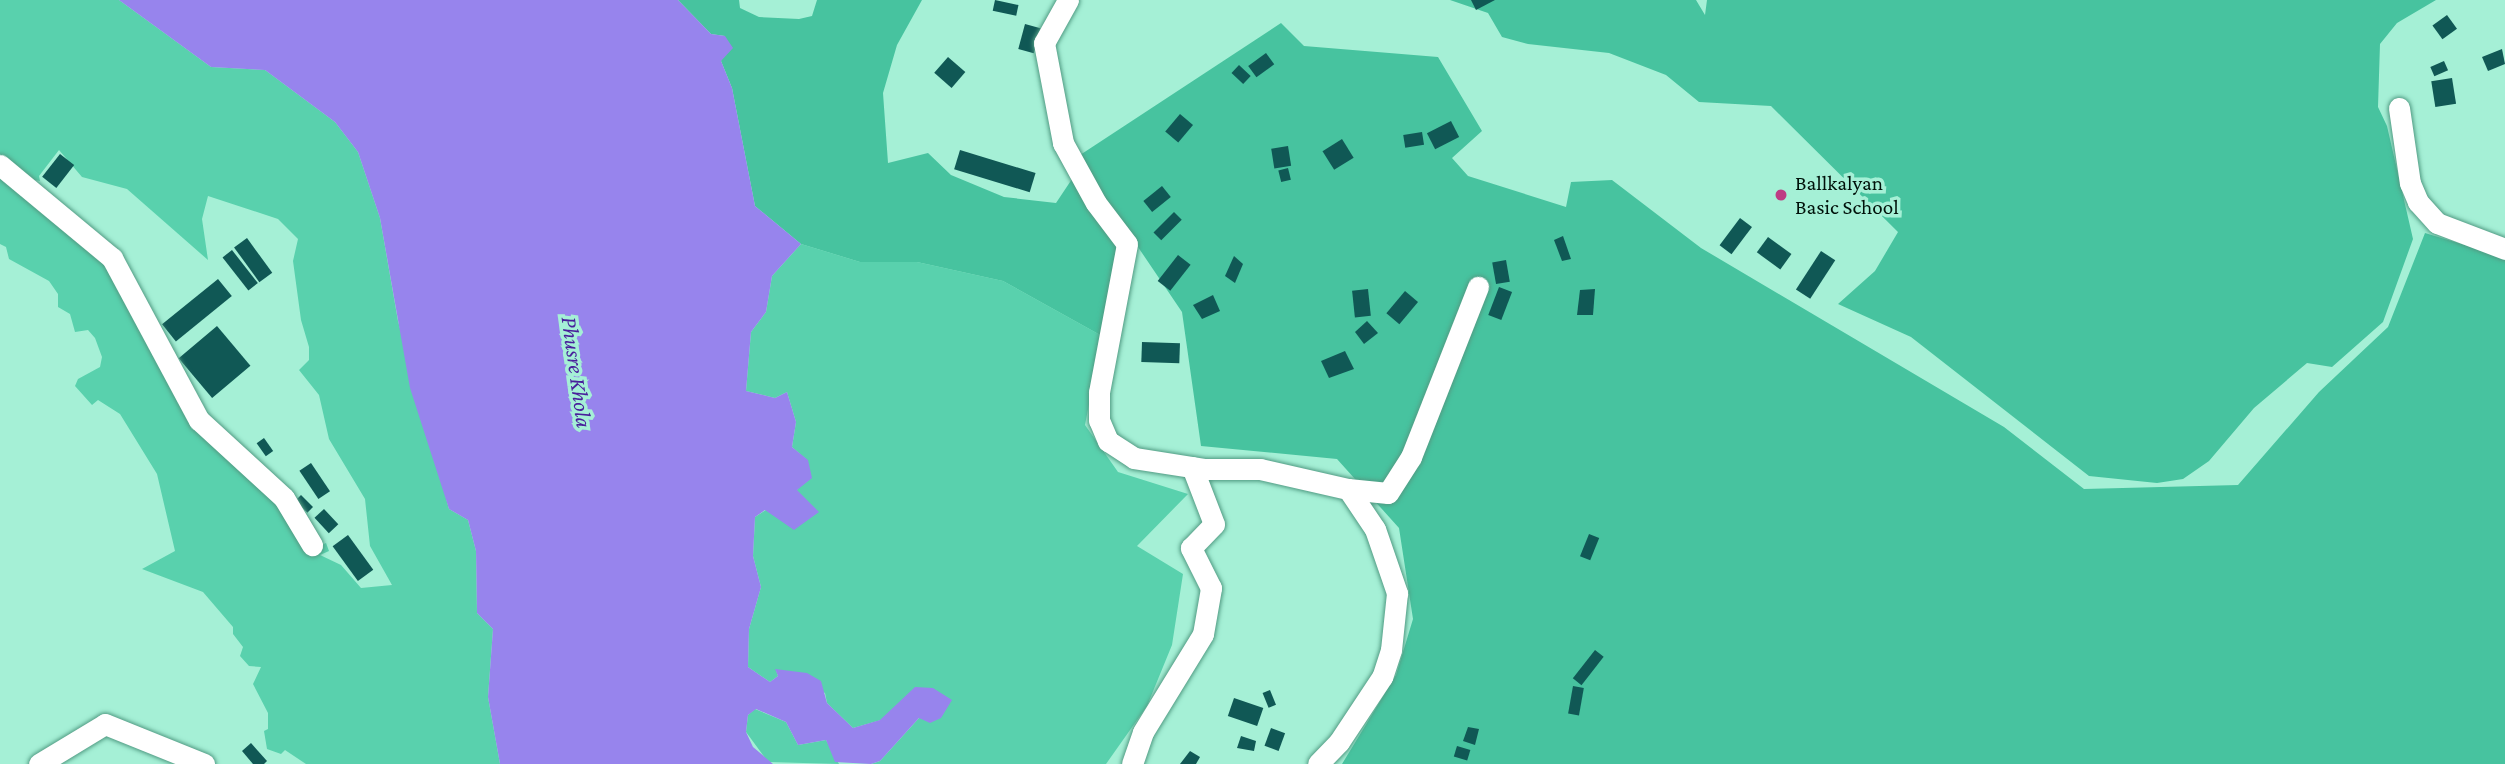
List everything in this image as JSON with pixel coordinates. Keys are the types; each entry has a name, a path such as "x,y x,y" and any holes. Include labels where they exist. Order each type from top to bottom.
{"street":[{"path":"1068,0 1044,43 1063,143 1096,203 1127,244 1099,392 1099,420 1108,441 1134,458 1192,467 1260,469 1348,489 1388,493 1411,457 1478,287"},
{"path":"2399,108 2410,183 2418,202 2437,223 2505,249"},
{"path":"0,165 112,258 199,420 284,498 312,545"},
{"path":"1132,764 1143,732 1203,634 1211,588 1192,548 1214,524 1192,467"},
{"path":"1318,764 1339,741 1382,677 1395,625 1397,593 1375,529 1348,489"},
{"path":"39,764 105,724 204,764"}],"green space":[{"path":"0,0 119,0 211,67 265,70 335,122 358,152 380,218 398,321 449,509 468,520 476,551 477,613 493,629 488,697 500,764 306,764 285,750 281,754 267,749 264,731 268,729 268,713 253,684 261,667 249,666 240,656 243,647 233,634 233,627 203,592 142,569 175,551 157,474 120,414 98,400 92,405 75,386 78,379 100,367 102,357 95,338 88,330 75,332 70,314 58,307 58,294 49,281 9,259 6,247 0,244 0,172 103,260 150,337 311,550 326,543 329,551 320,555 341,565 361,588 392,585 370,546 365,499 329,439 319,395 299,370 309,360 309,347 301,320 293,261 298,239 278,219 208,196 202,219 208,260 127,189 82,177 59,150 39,176 40,181 24,178 0,161"},
{"path":"678,0 739,0 740,8 759,17 799,19 812,16 817,0 922,0 897,45 883,93 888,163 928,153 951,175 1004,197 1056,203 1074,176 1117,244 1102,336 1003,281 917,262 860,262 801,244 755,206 732,88 721,61 725,36 711,34"},
{"path":"1450,0 1696,0 1705,15 1707,0 2436,0 2397,23 2380,44 2378,107 2387,126 2413,239 2383,322 2332,367 2307,363 2254,408 2209,461 2183,479 2157,483 2089,476 1911,337 1838,304 1875,271 1898,232 1771,106 1699,102 1666,75 1609,53 1528,44 1502,37 1488,13"},
{"path":"1281,23 1304,46 1438,57 1482,131 1452,158 1468,176 1566,207 1571,182 1612,180 1701,248 2004,427 2084,489 2238,485 2319,392 2388,327 2425,233 2505,257 2505,764 1342,764 1396,675 1413,619 1399,528 1337,459 1201,446 1182,312 1077,157"},
{"path":"801,244 860,262 917,262 1003,281 1102,336 1085,425 1118,472 1188,494 1137,546 1183,574 1172,645 1147,706 1106,764 871,764 880,761 920,717 951,700 853,728 827,703 825,693 776,670 778,676 770,682 748,667 749,629 761,587 753,556 755,517 797,490 807,460 792,447 796,422 787,392 775,398 746,391 751,332 766,312 772,276"},
{"path":"755,709 786,722 798,745 826,740 839,764 768,762 746,732 748,715"}],"water":[{"name":"Phusre Khola","path":"119,0 678,0 711,34 725,36 733,48 721,61 732,88 755,206 801,244 772,276 766,312 751,332 746,391 775,398 787,392 796,422 792,447 808,460 812,478 797,490 819,512 794,530 765,510 755,517 753,556 761,587 749,629 748,667 770,682 778,676 775,669 807,673 821,681 827,703 853,728 880,720 915,687 933,688 952,700 941,718 930,723 919,718 880,761 871,764 835,762 826,740 798,745 786,722 756,709 748,715 746,732 753,747 773,764 500,764 488,697 493,629 477,613 476,551 468,520 449,509 410,388 380,218 358,152 335,122 265,70 211,67"}],"building":[{"path":"995,0 1018,5 1016,16 993,11"},
{"path":"1471,0 1495,0 1476,10"},
{"path":"2447,15 2457,29 2442,39 2432,26"},
{"path":"1025,24 1040,28 1034,53 1018,49"},
{"path":"2502,49 2505,64 2488,71 2482,57"},
{"path":"1266,53 1274,64 1256,77 1248,66"},
{"path":"948,57 965,72 952,88 934,73"},
{"path":"2444,61 2448,70 2434,76 2430,67"},
{"path":"1239,65 1251,76 1243,84 1231,73"},
{"path":"2452,78 2456,104 2435,107 2431,81"},
{"path":"1180,114 1193,125 1178,143 1165,132"},
{"path":"1451,121 1459,137 1435,149 1427,133"},
{"path":"1422,132 1424,145 1405,148 1403,135"},
{"path":"1342,139 1354,158 1334,170 1322,151"},
{"path":"1288,146 1291,166 1274,168 1271,149"},
{"path":"960,150 1036,173 1030,192 954,169"},
{"path":"60,154 74,165 56,188 42,177"},
{"path":"1288,168 1291,180 1281,182 1278,170"},
{"path":"1162,186 1171,197 1152,212 1143,201"},
{"path":"1174,212 1182,220 1161,240 1153,233"},
{"path":"1740,218 1752,227 1732,254 1720,245"},
{"path":"1563,236 1571,259 1562,261 1554,240"},
{"path":"1768,237 1791,254 1780,269 1757,252"},
{"path":"247,238 272,273 259,282 234,247"},
{"path":"232,250 258,283 248,290 223,257"},
{"path":"1821,251 1835,260 1810,299 1796,290"},
{"path":"1178,255 1191,265 1170,291 1158,281"},
{"path":"1234,256 1243,264 1235,283 1225,276"},
{"path":"1506,260 1510,282 1496,284 1492,262"},
{"path":"218,279 232,296 176,341 162,324"},
{"path":"1499,287 1512,292 1501,320 1488,315"},
{"path":"1368,289 1371,316 1355,318 1352,291"},
{"path":"1595,289 1593,315 1577,315 1580,290"},
{"path":"1405,291 1418,302 1399,324 1386,313"},
{"path":"1213,295 1220,311 1202,319 1193,305"},
{"path":"1367,321 1378,333 1364,344 1355,332"},
{"path":"217,326 250,366 212,398 179,358"},
{"path":"1142,342 1180,343 1179,363 1141,362"},
{"path":"1345,351 1354,369 1329,378 1321,361"},
{"path":"264,438 273,451 266,456 257,443"},
{"path":"311,463 330,491 318,499 299,471"},
{"path":"301,495 313,507 307,513 295,501"},
{"path":"324,509 338,524 329,533 314,518"},
{"path":"1589,534 1599,538 1590,560 1580,556"},
{"path":"348,535 373,570 358,581 333,546"},
{"path":"1595,650 1604,657 1582,685 1573,678"},
{"path":"1573,686 1584,688 1579,715 1568,714"},
{"path":"1270,690 1276,705 1269,708 1263,693"},
{"path":"1234,698 1263,708 1257,726 1228,716"},
{"path":"1468,727 1479,729 1475,745 1463,741"},
{"path":"1271,728 1285,733 1279,751 1265,746"},
{"path":"1241,736 1256,741 1254,751 1237,748"},
{"path":"251,743 267,761 264,764 253,764 242,751"},
{"path":"1457,746 1470,750 1467,761 1454,757"},
{"path":"1190,751 1200,757 1196,764 1180,764"}],"place":[{"name":"Ballkalyan Basic School","path":"1781,195"}]}
